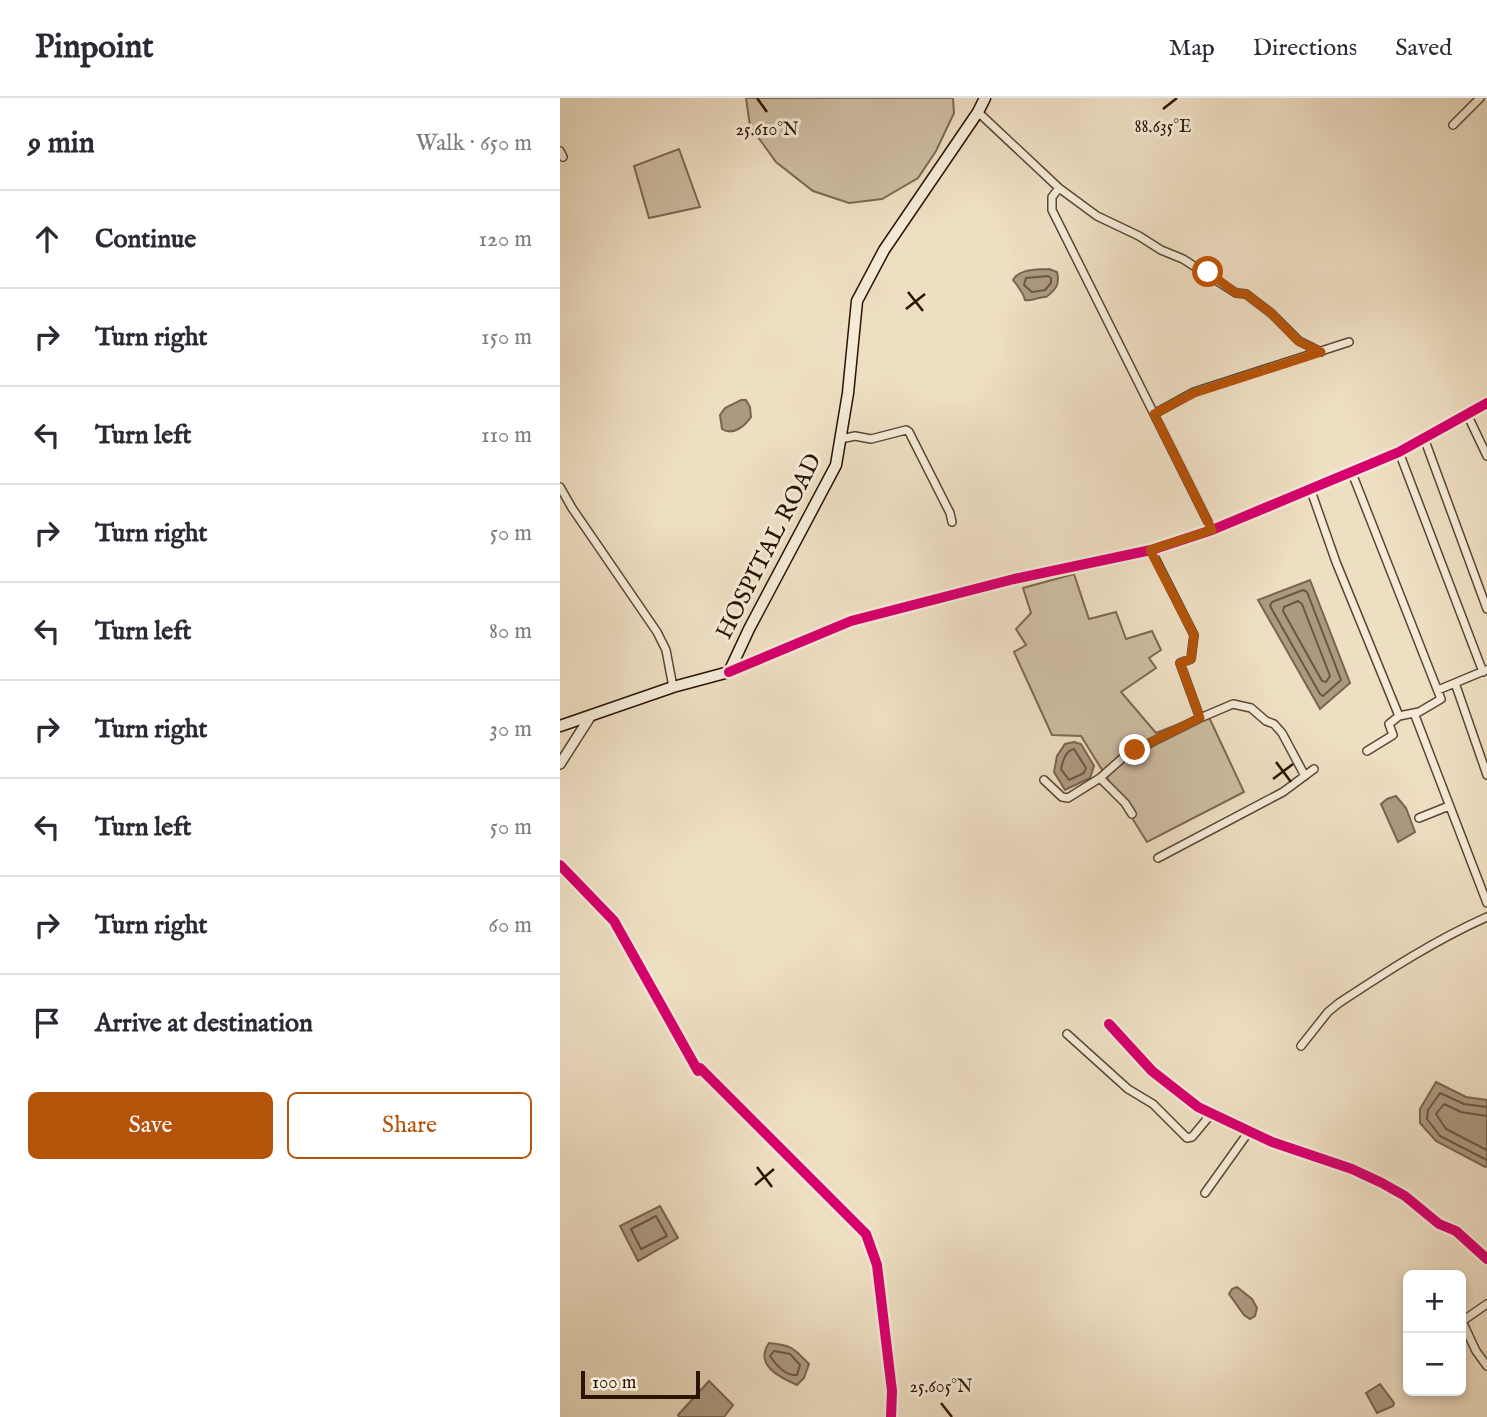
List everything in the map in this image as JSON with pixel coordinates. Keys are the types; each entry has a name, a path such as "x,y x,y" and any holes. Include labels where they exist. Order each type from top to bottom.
{"main road":[{"name":"HOSPITAL ROAD","path":"729,672 748,629 836,465 848,393 857,301 884,250 985,98"},
{"path":"560,726 673,687 729,672"}],"street":[{"path":"1453,125 1480,98"},
{"path":"978,112 1059,188 1097,216 1161,250 1183,258 1236,293 1246,294 1271,313 1298,341 1321,352"},
{"path":"1059,188 1052,197 1052,210 1212,530"},
{"path":"1154,414 1194,393 1349,342"},
{"path":"729,672 851,621 1014,579 1150,550 1212,530 1399,452 1487,403"},
{"path":"1467,414 1487,456"},
{"path":"841,439 855,436 871,439 906,430 909,432 952,522"},
{"path":"1424,438 1487,609"},
{"path":"1399,452 1485,671 1438,690"},
{"path":"1352,473 1441,699 1414,713 1399,716 1389,724 1393,734 1367,751"},
{"path":"560,487 657,632 666,650 673,687"},
{"path":"1310,488 1336,562 1399,716"},
{"path":"1150,550 1194,635 1191,659 1180,663 1200,718"},
{"path":"1455,683 1487,775"},
{"path":"1044,780 1062,797 1068,798 1100,778 1126,755 1233,704 1251,708 1266,721 1274,724 1282,733 1305,776"},
{"path":"1414,713 1449,806 1483,883 1487,903"},
{"path":"560,764 590,717"},
{"path":"1158,858 1283,792 1314,769"},
{"path":"1100,778 1132,814"},
{"path":"1419,818 1449,806"},
{"path":"560,865 614,921 698,1070 700,1068 866,1234 877,1265 892,1391 891,1417"},
{"path":"1301,1046 1320,1021 1339,1003 1412,957 1487,917"},
{"path":"1109,1024 1167,1084 1198,1107 1306,1155 1352,1169 1388,1187 1405,1196 1439,1224 1457,1231 1487,1259"},
{"path":"1067,1034 1128,1089 1153,1104 1187,1138 1192,1137 1212,1113"},
{"path":"1205,1193 1250,1130"},
{"path":"1466,1319 1487,1304"},
{"path":"1466,1332 1487,1366"}],"shaded area":[{"path":"746,98 953,98 954,113 936,151 918,178 882,199 849,203 813,191 776,162 750,126"},
{"path":"679,149 700,207 649,218 634,166"},
{"path":"1074,574 1089,619 1116,612 1126,639 1152,631 1161,650 1149,658 1156,668 1121,692 1156,733 1207,713 1244,792 1147,842 1081,736 1052,735 1014,652 1026,645 1016,629 1031,613 1023,588"}],"water":[{"path":"1049,269 1057,272 1055,289 1046,297 1025,300 1013,280 1016,276 1024,272"},
{"path":"746,400 751,417 734,431 722,429 720,415 725,408"},
{"path":"1310,580 1350,683 1320,709 1258,600"},
{"path":"1065,744 1081,744 1094,766 1090,778 1065,790 1054,772 1057,756"},
{"path":"1396,796 1406,808 1415,832 1398,842 1381,804"},
{"path":"1436,1082 1466,1097 1487,1100 1487,1166 1436,1141 1420,1123 1420,1109"},
{"path":"660,1206 678,1238 638,1261 620,1226"},
{"path":"1237,1287 1252,1299 1257,1308 1255,1316 1250,1319 1229,1294"},
{"path":"769,1343 792,1348 809,1364 804,1378 797,1385 776,1374 767,1364 765,1351"},
{"path":"709,1381 733,1405 724,1417 679,1417 678,1415"},
{"path":"1380,1384 1394,1403 1377,1413 1366,1393"}],"cycle path":[{"path":"729,672 851,621 1014,579 1151,550 1212,530 1399,452 1487,403"},
{"path":"560,865 614,921 698,1071 700,1068 866,1234 877,1265 892,1391 891,1417"},
{"path":"1109,1024 1152,1071 1198,1107 1272,1142 1352,1169 1382,1183 1405,1196 1439,1224 1456,1231 1487,1259"}],"route":[{"path":"1135,750 1200,718 1180,663 1191,659 1194,635 1150,550 1212,530 1154,414 1194,393 1321,352 1298,341 1271,313 1246,294 1236,293 1208,272"}]}
